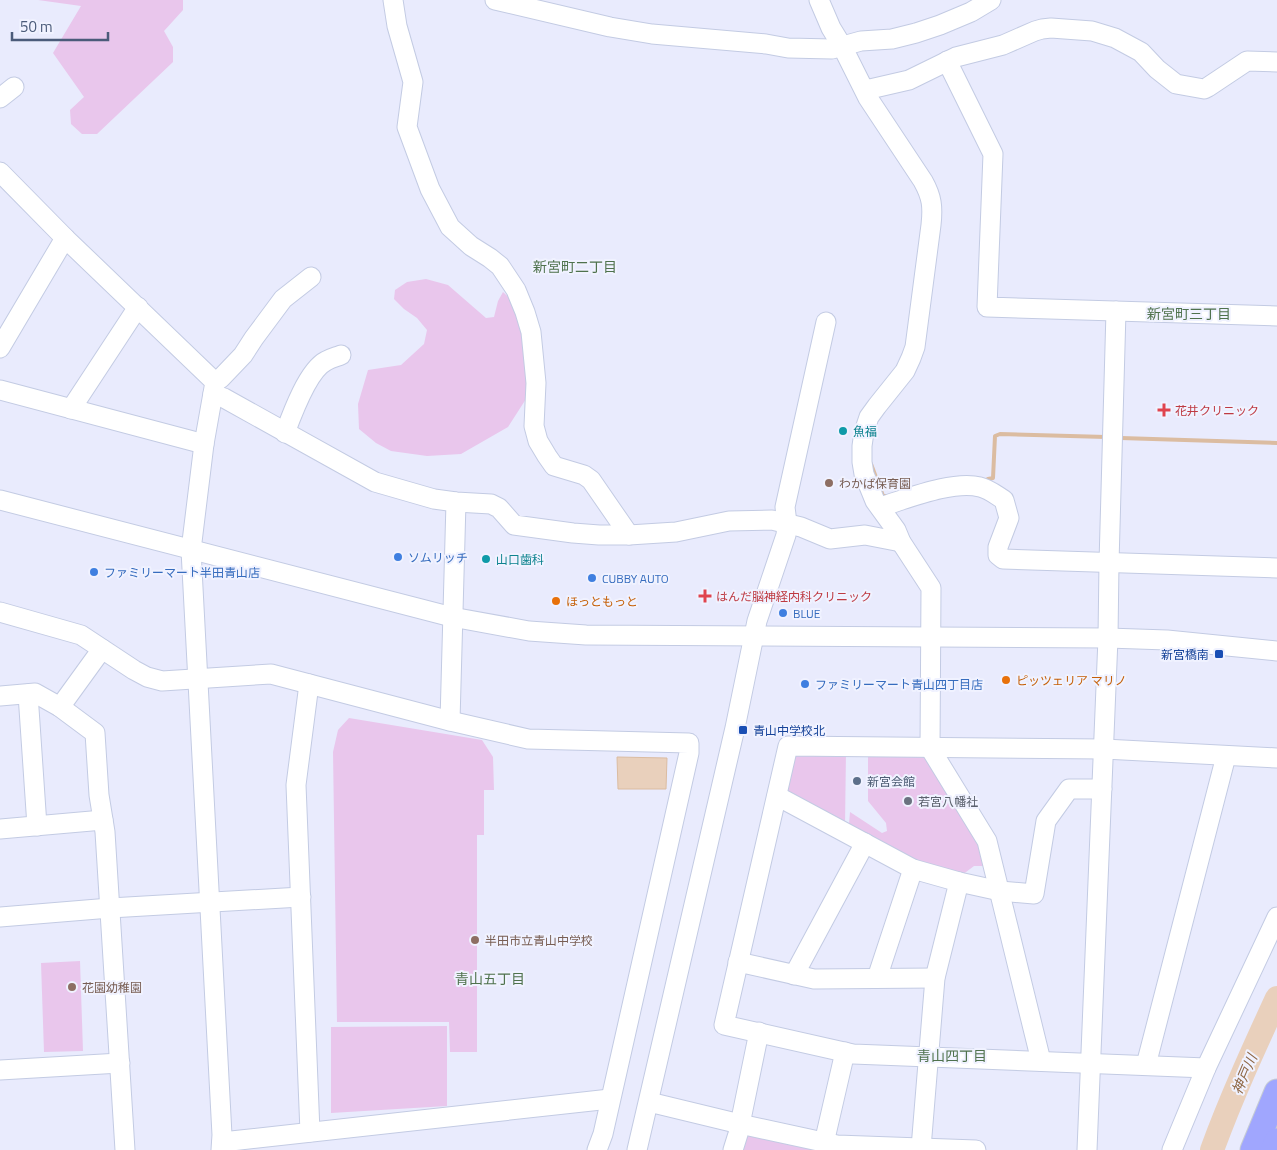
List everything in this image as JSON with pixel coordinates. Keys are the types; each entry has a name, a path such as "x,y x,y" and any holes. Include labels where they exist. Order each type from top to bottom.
{"main road":[{"path":"1253,1150 1277,1092"},
{"path":"1273,1150 1277,1141"}],"street":[{"path":"393,0 397,26 413,82 407,127 430,189 450,226 471,246 500,266 516,290 525,312 531,332 536,384 534,426 538,441 554,466 584,475 591,480 630,535"},
{"path":"495,0 610,27 652,34 766,44 788,48 832,49 861,41 892,39 916,33 971,12 991,0"},
{"path":"819,0 831,28 868,98 928,190 932,201 915,347 905,371 869,417 864,432 862,462 864,474 875,501 896,530 901,542 931,588 930,748 987,841 1041,1061"},
{"path":"864,88 870,89 909,80 962,55 1003,46 1042,29 1051,28 1092,31 1116,38 1141,52 1157,69 1176,84 1185,86 1208,87 1247,61 1277,62"},
{"path":"947,61 992,154 987,307 1277,316"},
{"path":"0,172 65,238 138,307 224,398 375,482 434,499 491,504 499,508 514,525 573,533 630,535 676,532 729,521 772,520 801,526 830,539 865,535 901,542"},
{"path":"0,348 65,238"},
{"path":"311,277 283,300 243,355 214,388 204,444 191,550 221,1146 310,1132 610,1099"},
{"path":"71,409 138,307"},
{"path":"1088,1150 1108,638 1116,311"},
{"path":"637,1150 733,738 757,621 786,535 785,507 826,322"},
{"path":"285,432 299,397 316,369 325,361 341,355"},
{"path":"0,390 204,444"},
{"path":"880,507 949,487 978,486 987,489 1004,500 1010,518 998,548 998,554 1003,560 1277,568"},
{"path":"0,500 452,616 529,631 586,635 1108,638 1167,640 1277,651"},
{"path":"450,720 456,502"},
{"path":"0,612 81,635 146,678 162,681 198,680 271,674 528,739 689,743 689,752 603,1134 597,1150"},
{"path":"60,706 102,649"},
{"path":"309,684 296,785 310,1132"},
{"path":"0,696 35,693 60,706 95,733 99,795 106,832 125,1150"},
{"path":"28,694 37,826"},
{"path":"1206,1068 853,1054 724,1025 788,746 1104,749 1277,758"},
{"path":"1146,1065 1226,756"},
{"path":"776,796 866,842 913,869 958,882 1000,891 1034,894 1046,821 1070,789 1102,789"},
{"path":"0,829 103,820"},
{"path":"794,975 866,842"},
{"path":"877,978 913,869"},
{"path":"920,1148 935,978 958,882"},
{"path":"0,917 44,916 110,908 301,897"},
{"path":"1172,1150 1206,1068 1277,917"},
{"path":"738,962 814,980 935,978"},
{"path":"733,1150 759,1032"},
{"path":"824,1143 845,1052"},
{"path":"0,1070 120,1063"},
{"path":"649,1102 837,1145 976,1150"}],"shaded area":[{"path":"38,0 183,0 183,10 164,31 173,47 173,62 97,134 82,134 71,124 70,110 84,97 53,53 81,6"},
{"path":"426,279 448,285 486,318 494,317 498,301 503,292 515,303 523,331 530,386 526,399 508,427 461,454 427,456 391,451 376,443 359,429 358,404 368,370 401,365 424,344 427,330 417,318 394,299 395,290 407,282"},
{"path":"349,718 482,740 493,757 494,790 484,790 484,835 477,835 477,1052 450,1052 449,1022 337,1022 333,752 338,730"},
{"path":"846,752 845,825 787,795 791,755"},
{"path":"922,752 981,843 986,866 974,866 962,875 920,862 849,824 850,812 882,833 887,831 886,823 868,801 868,753"},
{"path":"617,757 667,758 666,789 618,789"},
{"path":"80,961 83,1051 44,1052 41,963"},
{"path":"447,1026 447,1106 331,1113 331,1027"},
{"path":"749,1134 818,1150 741,1150 744,1139"}],"waterway":[{"path":"988,479 993,478 995,436 1000,434 1106,437"},
{"path":"1121,438 1277,443"},
{"path":"871,464 883,496 887,496"},
{"name":"神戸川","path":"1212,1150 1251,1054 1277,998"}],"place":[{"name":"花井クリニック","path":"1164,410"},
{"name":"魚福","path":"843,431"},
{"name":"わかば保育園","path":"829,483"},
{"name":"ソムリッチ","path":"398,557"},
{"name":"山口歯科","path":"486,559"},
{"name":"ファミリーマート半田青山店","path":"94,572"},
{"name":"CUBBY AUTO","path":"592,578"},
{"name":"はんだ脳神経内科クリニック","path":"705,596"},
{"name":"ほっともっと","path":"556,601"},
{"name":"BLUE","path":"783,613"},
{"name":"新宮橋南","path":"1219,654"},
{"name":"ピッツェリア マリノ","path":"1006,680"},
{"name":"ファミリーマート青山四丁目店","path":"805,684"},
{"name":"青山中学校北","path":"743,730"},
{"name":"新宮会館","path":"857,781"},
{"name":"若宮八幡社","path":"908,801"},
{"name":"半田市立青山中学校","path":"475,940"},
{"name":"花園幼稚園","path":"72,987"}],"district":[{"name":"新宮町二丁目","path":"575,266"},
{"name":"新宮町三丁目","path":"1189,313"},
{"name":"青山五丁目","path":"490,978"},
{"name":"青山四丁目","path":"952,1055"}]}
